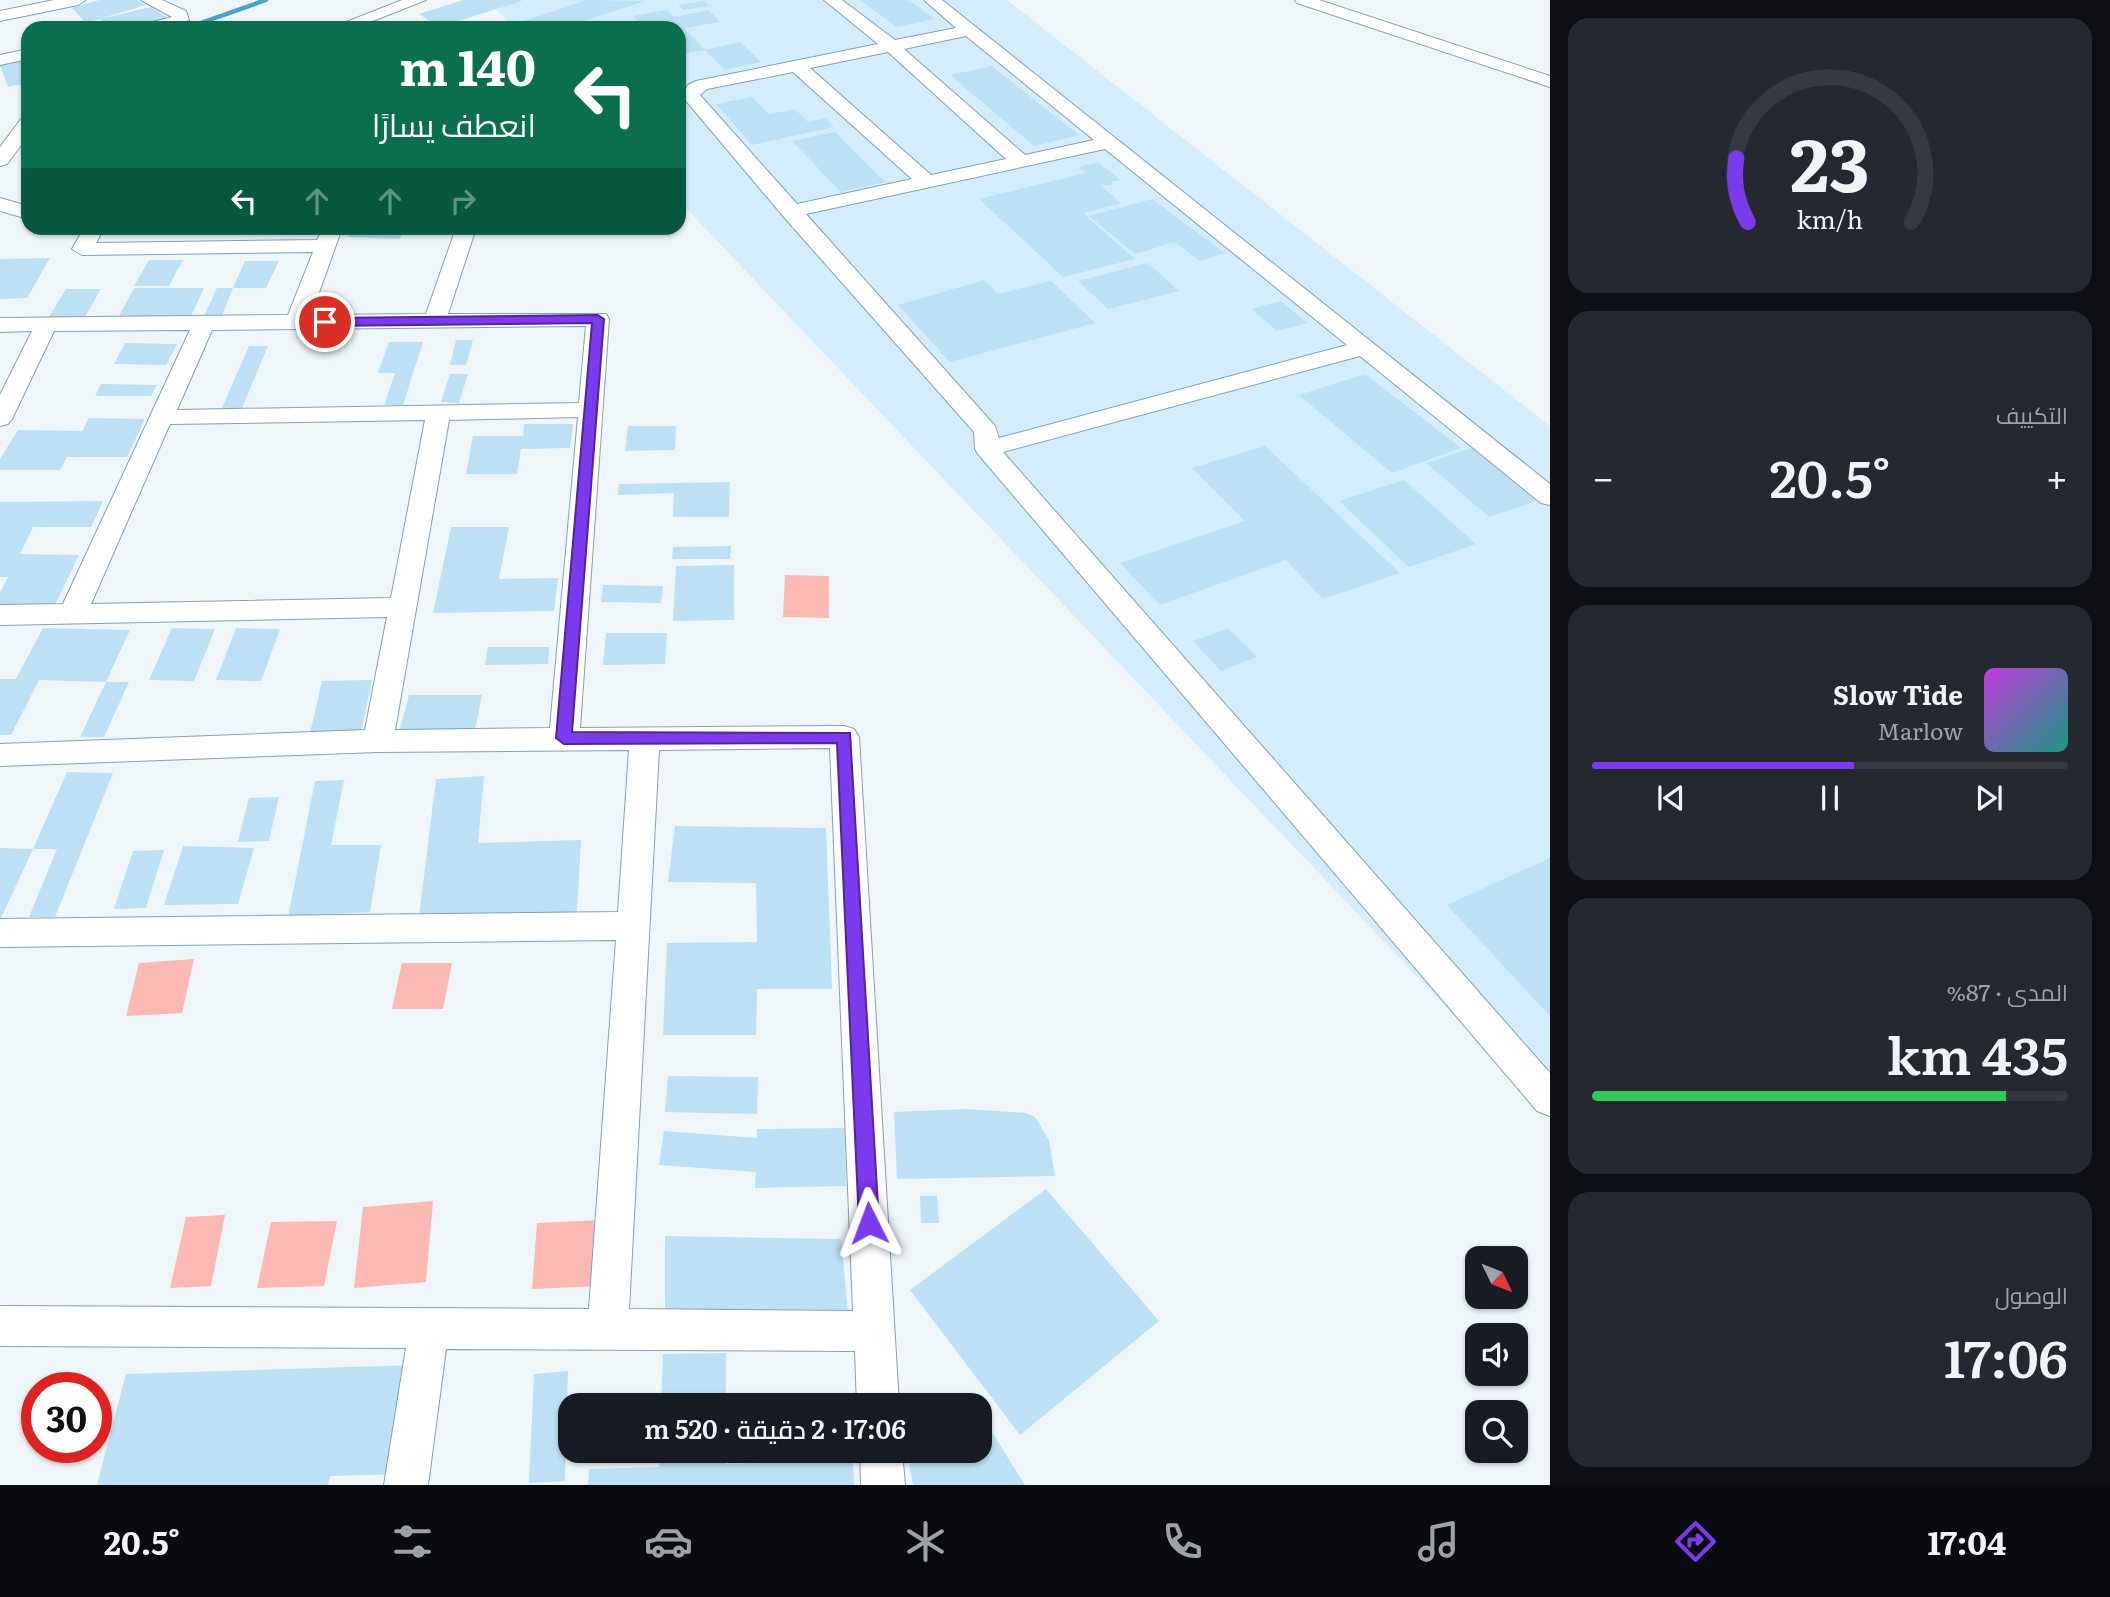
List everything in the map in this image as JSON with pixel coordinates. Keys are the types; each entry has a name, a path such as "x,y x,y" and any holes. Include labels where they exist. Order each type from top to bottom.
{"street":[{"path":"10,0 34,9"},
{"path":"0,16 78,0"},
{"path":"149,0 180,15 179,21"},
{"path":"359,21 418,0"},
{"path":"832,0 891,46 1020,161"},
{"path":"933,0 1550,497"},
{"path":"1303,0 1550,82"},
{"path":"1354,17 1373,6"},
{"path":"686,87 971,30"},
{"path":"0,60 21,56"},
{"path":"797,66 927,182"},
{"path":"686,88 790,212 986,431 987,449 1550,1099"},
{"path":"0,128 21,124"},
{"path":"0,160 21,132"},
{"path":"790,212 1110,142"},
{"path":"0,204 21,211"},
{"path":"90,235 82,249 329,237 297,322"},
{"path":"435,321 464,235"},
{"path":"0,325 598,319 564,738"},
{"path":"73,613 204,323"},
{"path":"1,416 47,325"},
{"path":"987,449 1364,348"},
{"path":"162,417 591,410"},
{"path":"378,741 438,412"},
{"path":"0,615 401,607"},
{"path":"608,1329 645,737"},
{"path":"0,755 378,741 844,737 877,1393"},
{"path":"0,933 633,926"},
{"path":"406,1485 429,1328"},
{"path":"1,1329 874,1331"},
{"path":"882,1463 883,1485"}],"shaded area":[{"path":"487,0 1007,0 1550,426 1550,1116 686,208 686,21 507,21"},
{"path":"785,575 829,576 829,618 783,617"},
{"path":"194,959 182,1013 126,1016 139,963"},
{"path":"402,963 452,963 443,1009 392,1009"},
{"path":"433,1201 426,1282 354,1288 363,1207"},
{"path":"225,1215 211,1286 170,1288 186,1217"},
{"path":"603,1220 600,1286 532,1289 537,1223"},
{"path":"337,1221 324,1286 257,1288 271,1222"}],"building":[{"path":"99,0 138,0 146,5 93,21 84,21 72,8"},
{"path":"463,0 522,1 458,21 430,21 419,14"},
{"path":"586,0 645,1 584,21 523,21"},
{"path":"860,0 909,0 934,19 897,27"},
{"path":"704,1 709,6 683,10 678,5"},
{"path":"151,7 170,19 101,21 100,19"},
{"path":"667,10 674,17 709,10 720,22 686,28 686,21 638,21 633,16"},
{"path":"686,29 705,50 686,54"},
{"path":"740,42 761,62 725,70 705,50"},
{"path":"21,60 21,84 8,87 0,65"},
{"path":"992,66 1079,135 1034,146 950,75"},
{"path":"752,97 769,114 795,109 808,122 825,118 834,127 752,145 716,104"},
{"path":"835,132 885,182 841,192 792,141"},
{"path":"1098,162 1120,180 1111,182 1114,185 1100,185 1121,203 1083,213 1135,259 1063,277 979,199 1086,173 1078,167"},
{"path":"1152,199 1225,253 1200,261 1174,242 1135,254 1089,216"},
{"path":"349,235 402,235 400,239 348,237"},
{"path":"50,258 27,298 0,299 0,259"},
{"path":"149,260 183,260 169,286 134,286"},
{"path":"245,261 279,261 266,288 233,288"},
{"path":"1148,263 1179,291 1108,309 1078,281"},
{"path":"984,280 998,294 1051,281 1095,323 950,362 898,305"},
{"path":"134,288 204,288 191,316 119,316"},
{"path":"217,288 233,288 222,316 204,316"},
{"path":"66,289 101,289 85,317 49,317"},
{"path":"1281,301 1307,323 1277,331 1251,309"},
{"path":"456,340 473,340 466,365 450,365"},
{"path":"389,342 423,342 403,405 384,405 395,373 378,373"},
{"path":"125,343 177,344 166,365 114,364"},
{"path":"249,346 268,346 242,408 222,408"},
{"path":"450,374 468,374 459,403 441,402"},
{"path":"1365,374 1461,448 1392,473 1299,395"},
{"path":"101,384 157,385 151,396 95,396"},
{"path":"89,418 145,419 127,457 67,457 60,470 0,470 0,459 18,430 82,431"},
{"path":"524,424 573,424 570,448 521,449 517,474 466,474 473,436 523,436"},
{"path":"628,426 676,426 675,450 625,451"},
{"path":"1265,446 1400,573 1323,599 1286,560 1160,605 1120,563 1245,521 1192,468"},
{"path":"1472,448 1537,501 1489,517 1426,463"},
{"path":"1404,480 1476,544 1409,567 1339,501"},
{"path":"730,482 729,517 673,517 674,493 618,495 619,484"},
{"path":"103,501 91,527 33,527 20,554 79,555 55,605 0,605 0,592 8,577 0,577 0,502"},
{"path":"451,527 509,527 499,579 558,578 554,611 433,613"},
{"path":"731,546 730,559 672,559 673,547"},
{"path":"734,565 734,620 673,621 676,566"},
{"path":"603,585 663,586 661,603 601,602"},
{"path":"43,628 130,630 106,682 39,680 11,735 0,735 0,679 16,679"},
{"path":"172,628 215,629 194,681 149,680"},
{"path":"236,628 280,629 261,681 216,680"},
{"path":"1228,628 1257,657 1221,671 1193,641"},
{"path":"606,633 667,633 665,664 603,665"},
{"path":"488,647 549,647 548,664 485,665"},
{"path":"372,680 361,732 310,733 322,681"},
{"path":"106,682 129,682 104,737 80,737"},
{"path":"409,695 482,695 475,730 400,729"},
{"path":"67,772 113,773 55,917 29,917 57,849 33,849"},
{"path":"484,776 478,843 581,840 577,912 419,917 436,779"},
{"path":"344,780 331,845 381,845 370,912 288,917 315,781"},
{"path":"279,797 269,841 238,842 249,798"},
{"path":"675,826 826,828 832,989 757,989 756,1035 663,1035 667,943 757,942 756,883 668,882"},
{"path":"183,846 254,848 238,904 164,905"},
{"path":"0,848 33,849 0,920"},
{"path":"164,850 146,908 114,909 133,851"},
{"path":"1550,858 1550,1016 1447,905"},
{"path":"668,1076 758,1077 757,1114 665,1112"},
{"path":"965,1109 1026,1113 1035,1117 1049,1140 1055,1176 897,1179 894,1112"},
{"path":"845,1128 846,1186 755,1188 756,1172 659,1165 664,1131 757,1138 757,1129"},
{"path":"1046,1189 1159,1321 1020,1435 992,1398 992,1393 988,1393 910,1290"},
{"path":"920,1196 937,1196 939,1223 921,1223"},
{"path":"665,1236 841,1239 848,1313 665,1315"},
{"path":"726,1353 726,1393 661,1393 663,1354"},
{"path":"418,1365 404,1474 330,1476 328,1485 97,1485 103,1463 112,1463 112,1428 126,1374"},
{"path":"568,1371 567,1393 558,1393 558,1463 565,1463 565,1481 529,1483 534,1374"},
{"path":"992,1432 1025,1485 913,1485 909,1465 992,1463"},
{"path":"659,1463 853,1463 854,1485 588,1485 589,1469 659,1467"}],"waterway":[{"path":"206,21 266,0"}],"route":[{"path":"325,322 598,319 564,738 844,737 869,1223"}]}
